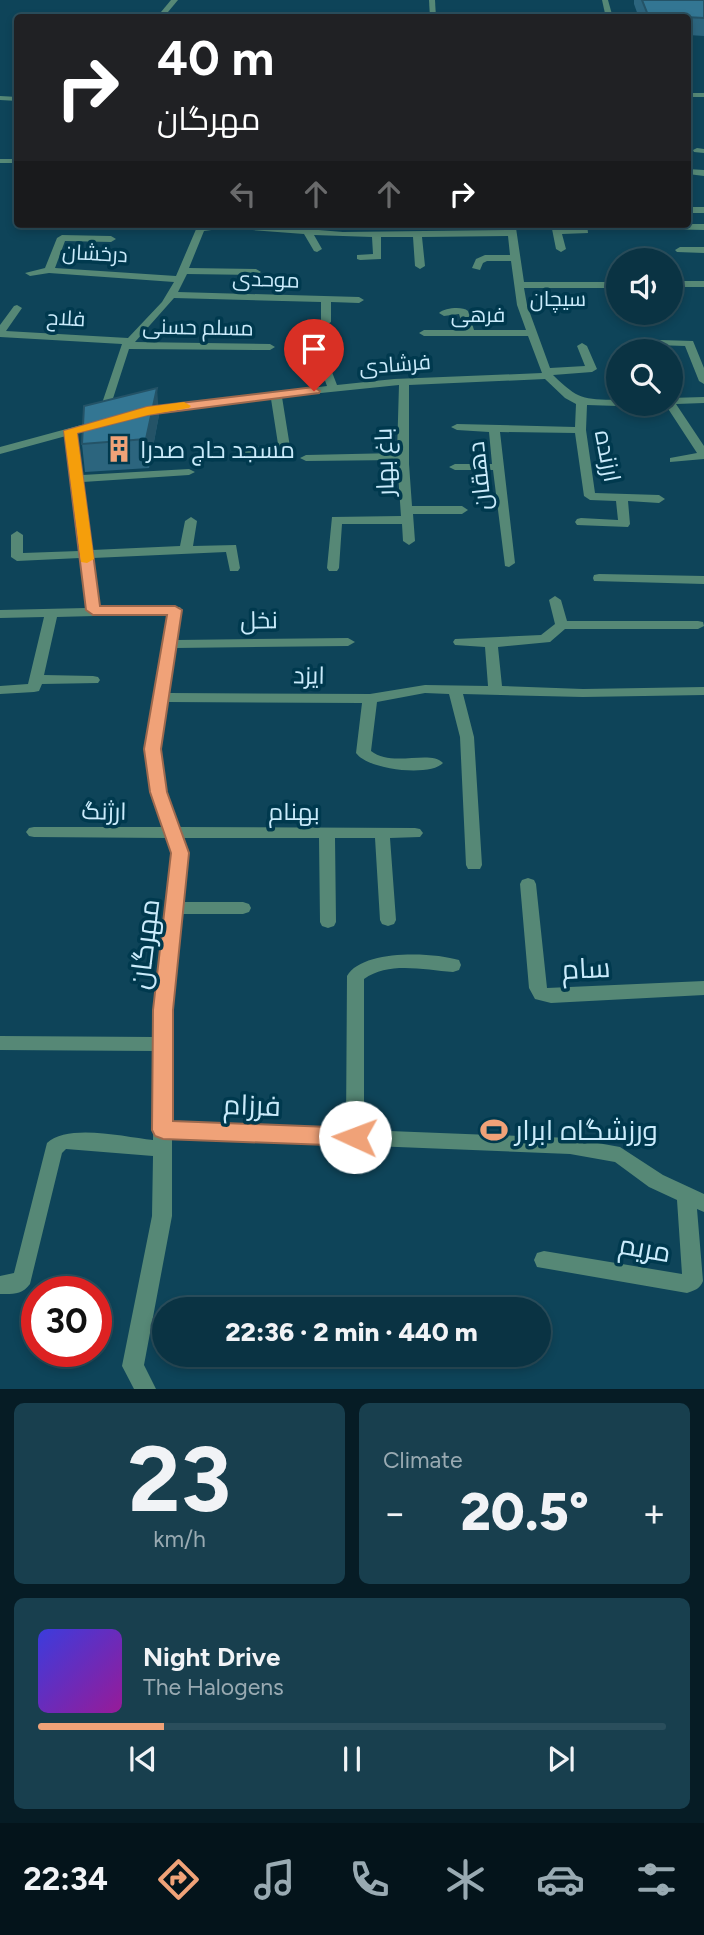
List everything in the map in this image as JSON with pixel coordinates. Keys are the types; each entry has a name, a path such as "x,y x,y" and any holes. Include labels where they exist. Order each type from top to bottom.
{"street":[{"path":"163,14 175,0"},
{"path":"99,424 128,343 171,295 196,233 207,228"},
{"path":"257,228 343,235 495,228"},
{"path":"343,235 344,228"},
{"path":"511,228 522,305 547,374 569,396 582,402 606,403"},
{"path":"556,228 561,249"},
{"path":"557,231 585,231 584,228"},
{"path":"308,233 317,249"},
{"path":"417,233 420,266"},
{"path":"360,257 378,257 376,234"},
{"name":"درخشان","path":"111,239 62,239 49,270 180,275 256,272"},
{"path":"683,250 704,250"},
{"path":"477,268 479,261 484,258 517,258"},
{"path":"30,273 49,270"},
{"path":"683,284 704,284"},
{"path":"518,285 606,285"},
{"name":"موحدی","path":"171,295 359,300"},
{"path":"326,300 326,321"},
{"path":"0,333 17,308"},
{"path":"444,313 463,312 470,333"},
{"name":"فلاح","path":"0,333 128,343"},
{"name":"فرهی","path":"424,333 531,333"},
{"name":"مسلم حسنی","path":"128,343 270,347"},
{"path":"683,343 690,343 704,381"},
{"name":"فرشادی","path":"135,414 334,388 592,369 582,346"},
{"path":"325,367 334,388"},
{"name":"باغ بهار","path":"404,382 403,456 409,541"},
{"path":"245,451 284,447 276,395"},
{"path":"683,401 704,400"},
{"name":"ارزنده","path":"582,402 580,430 590,496 659,499"},
{"path":"674,460 704,456 679,416"},
{"path":"0,450 111,420"},
{"path":"457,427 494,429"},
{"name":"دهقان","path":"509,563 494,429 580,430"},
{"path":"0,614 93,610 71,431"},
{"path":"306,458 403,456"},
{"path":"454,467 498,467"},
{"path":"77,480 189,472"},
{"path":"581,522 624,524 622,497"},
{"path":"333,568 336,520 462,510"},
{"path":"186,550 191,521"},
{"path":"17,535 17,557 232,548 234,568"},
{"path":"598,578 704,580"},
{"path":"555,600 562,625"},
{"name":"مهرگان","path":"93,610 175,610 153,749 159,792 180,853 163,1010 162,1216 133,1366 140,1380"},
{"path":"0,690 34,688 52,612"},
{"path":"460,642 545,639 562,625 698,625"},
{"name":"نخل","path":"169,644 348,642"},
{"path":"491,643 495,690"},
{"path":"36,679 93,680"},
{"name":"ایزد","path":"161,697 370,699 425,689 583,693 704,691"},
{"path":"455,689 467,737 474,865"},
{"path":"370,699 363,753 369,760 380,763 436,763"},
{"name":"ارژنگ","path":"34,832 173,835"},
{"name":"بهنام","path":"173,835 415,833"},
{"path":"327,834 328,922"},
{"path":"382,834 388,920"},
{"name":"سام","path":"528,884 538,988 541,994 551,996 704,988"},
{"path":"175,908 243,908"},
{"path":"355,1137 355,976 365,967 378,962 453,965"},
{"path":"0,1043 163,1044"},
{"name":"فرزام","path":"0,1285 18,1284 23,1277 54,1149 60,1143 70,1140 355,1137 582,1148 620,1155 656,1181 695,1199"},
{"name":"مریم","path":"544,1259 687,1284 693,1281 695,1199"}],"building":[{"path":"642,0 704,0 704,18 691,17 691,14 648,14"},
{"path":"157,388 146,439 82,444 84,406"}],"slow traffic":[{"path":"87,559 71,431 147,411 184,406"}],"place":[{"name":"مسجد حاج صدرا","path":"119,449"},
{"name":"ورزشگاه ابرار","path":"494,1130"}],"district":[{"name":"سیچان","path":"558,298"}],"route":[{"path":"314,391 147,411 71,431 93,610 175,610 153,749 159,792 180,853 163,1010 163,1130 355,1137"}]}
